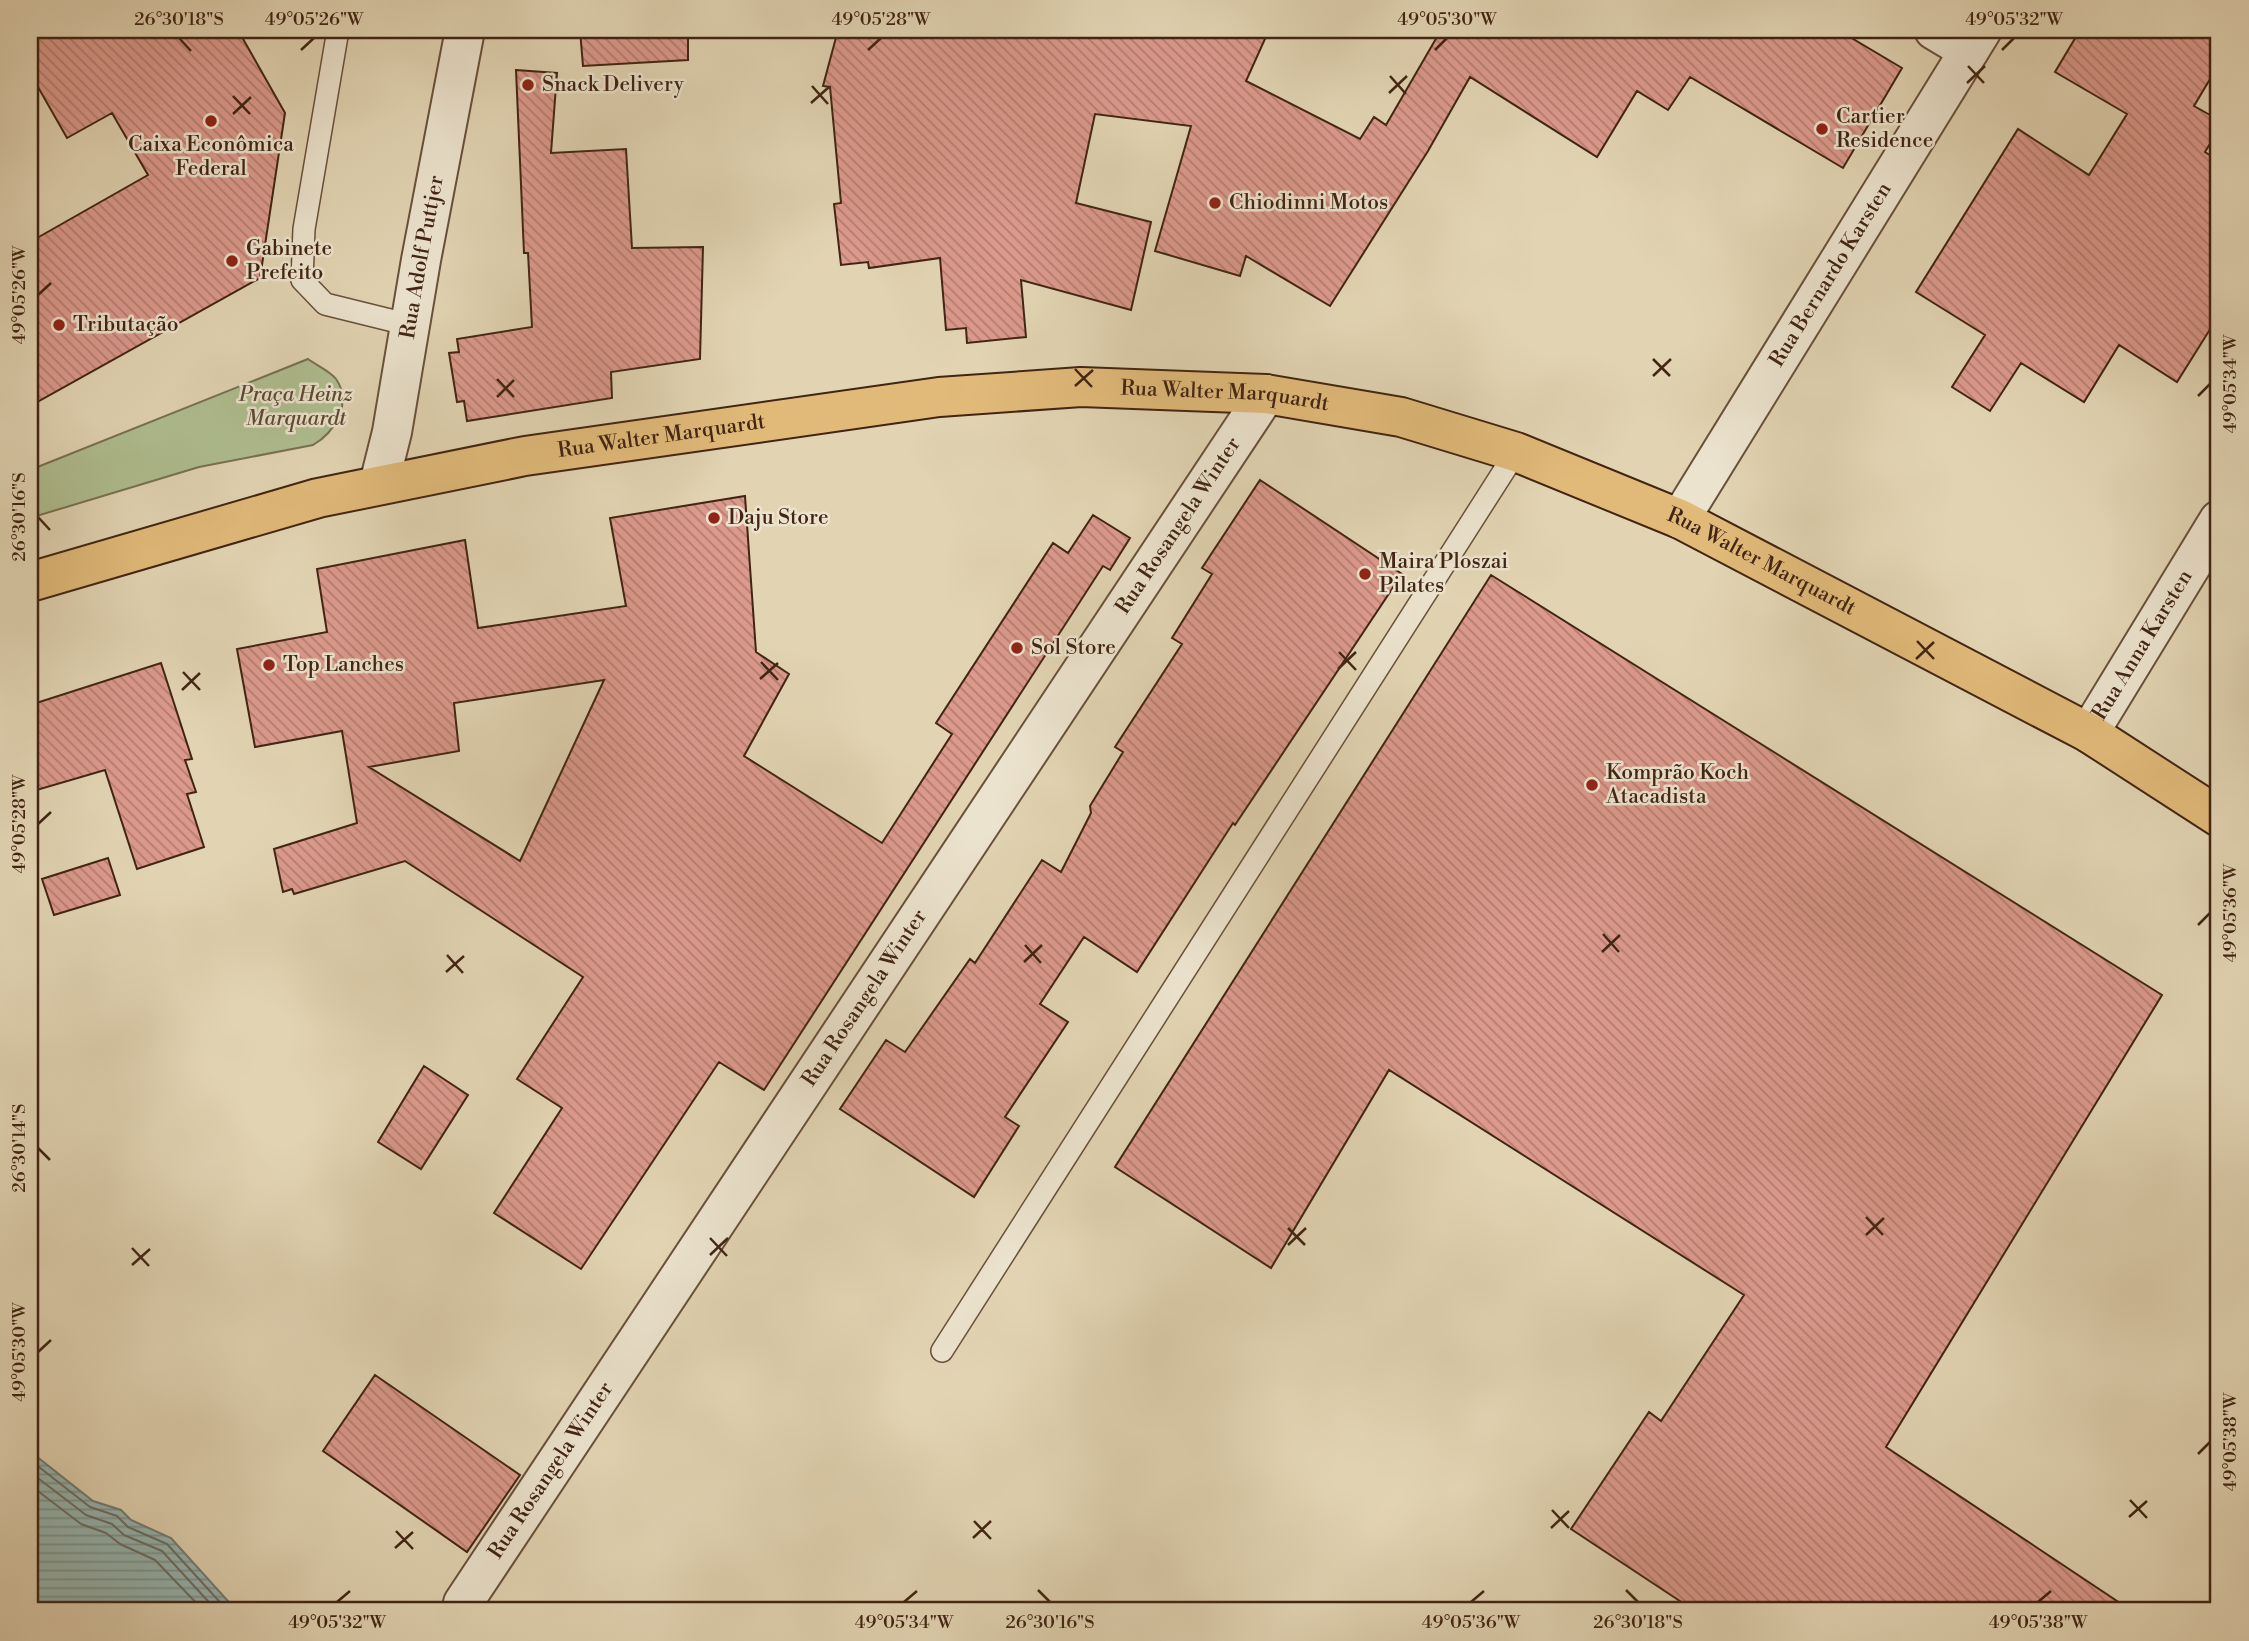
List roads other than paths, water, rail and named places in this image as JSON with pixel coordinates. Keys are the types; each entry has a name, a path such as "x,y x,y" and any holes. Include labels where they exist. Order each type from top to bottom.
{"main road":[{"name":"Rua Walter Marquardt","path":"30,582 318,498 526,456 939,397 1081,387 1266,394 1401,417 1516,452 1680,519 2089,733 2219,817"}],"street":[{"name":"Rua Adolf Puttjer","path":"379,484 392,432 466,30"},
{"path":"1934,30 1976,40"},
{"name":"Rua Bernardo Karsten","path":"1680,519 1976,40"},
{"name":"Rua Rosangela Winter","path":"463,1603 1266,394"},
{"name":"Rua Anna Karsten","path":"2089,733 2219,520"}],"lane":[{"path":"338,30 304,229 302,280 325,304 410,325"},
{"path":"942,1351 1516,452"}],"water":[{"path":"30,1446 36,1456 93,1501 121,1510 131,1520 171,1538 237,1611 30,1611"}],"place":[{"name":"Snack Delivery","path":"528,85"},
{"name":"Caixa Econômica Federal","path":"211,121"},
{"name":"Cartier Residence","path":"1822,129"},
{"name":"Chiodinni Motos","path":"1215,203"},
{"name":"Gabinete Prefeito","path":"232,261"},
{"name":"Tributação","path":"59,325"},
{"name":"Daju Store","path":"714,518"},
{"name":"Maira Ploszai Pilates","path":"1365,574"},
{"name":"Sol Store","path":"1017,648"},
{"name":"Top Lanches","path":"269,665"},
{"name":"Komprão Koch Atacadista","path":"1592,785"}],"park label":[{"name":"Praça Heinz Marquardt","path":"296,407"}]}
